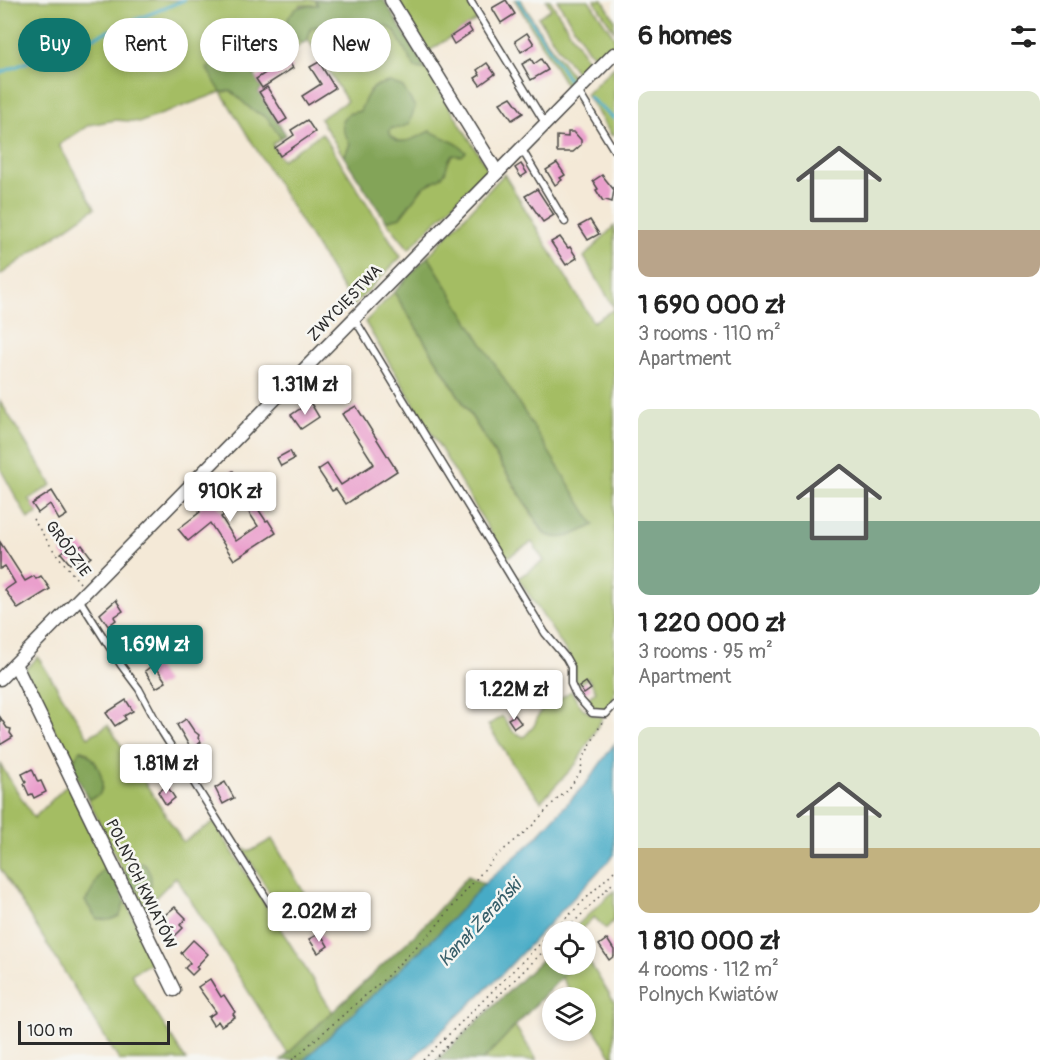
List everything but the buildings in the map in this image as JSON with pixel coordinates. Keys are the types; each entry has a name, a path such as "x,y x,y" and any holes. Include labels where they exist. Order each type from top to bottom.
{"street":[{"path":"391,0 497,172"},
{"name":"ZWYCIĘSTWA","path":"0,679 614,54"},
{"name":"POLNYCH KWIATÓW","path":"15,664 174,990"}],"lane":[{"path":"471,2 545,123"},
{"path":"578,91 614,150"},
{"path":"520,148 565,222"},
{"path":"354,317 545,633 566,658 571,667 571,684 576,695 592,713 606,714 614,705"},
{"path":"82,595 121,665 139,689 162,732 273,910"}],"path":[{"name":"GRÓDZIE","path":"33,519 82,595"},
{"path":"292,1060 383,980 432,931 494,858 531,827 568,790 581,771 582,761 606,714"},
{"path":"563,921 614,871"},
{"path":"575,921 614,882"},
{"path":"423,1060 542,942"},
{"path":"433,1060 542,953"}],"green space":[{"path":"0,0 315,0 319,5 300,5 293,18 200,18 200,72 228,72 221,92 141,122 115,120 89,125 59,145 95,208 0,275"},
{"path":"315,0 384,0 426,69 415,68 391,28 391,18 311,18 308,40 302,44 299,40 299,18 288,18 289,16 295,9 318,5"},
{"path":"398,0 467,0 478,19 428,52"},
{"path":"515,0 521,0 543,36 577,82 570,88 565,84"},
{"path":"546,0 550,0 592,67 581,78 538,17 551,9"},
{"path":"557,0 589,0 614,37 614,45 599,60 588,50"},
{"path":"594,0 603,0 614,19 614,31"},
{"path":"391,28 415,68 426,69 488,169 409,249 386,221 400,217 423,187 440,178 452,155 443,138 430,131 407,141 396,140 392,137 389,131 392,128 400,128 379,84 370,90 360,111 348,114 343,130 350,144 344,157 320,119 347,101 329,72 391,72"},
{"path":"311,29 311,44 308,40"},
{"path":"614,67 614,135 612,136 586,94"},
{"path":"209,72 258,72 254,75 262,88 259,92 286,135 281,138 267,117 252,110 231,91 221,92"},
{"path":"390,82 403,87 415,107 409,124 400,128 392,128 389,131 392,137 396,140 407,141 430,131 457,144 466,152 462,156 452,155 445,173 440,178 423,187 400,217 386,221 344,157 350,144 343,130 342,121 348,114 360,111 367,95 374,88"},
{"path":"231,91 252,110 267,117 281,138 272,144 282,160 322,133 401,257 353,306 221,92"},
{"path":"504,174 593,322 614,309 614,697 603,712 592,709 585,701 596,691 588,678 575,686 574,668 568,654 518,578 544,561 532,542 506,558 365,322 394,292 544,534 557,538 563,537 593,525 428,256"},
{"path":"614,226 614,308 584,257"},
{"path":"428,256 594,525 564,537 558,538 545,534 394,292"},
{"path":"0,401 52,485 29,499 38,513 28,519 0,468"},
{"path":"38,657 88,737 108,725 183,842 214,822 332,1011 288,1054 176,877 142,911 131,888 143,891 151,887 147,866 141,862 136,863 124,874 88,799 94,797 97,765 87,752 81,750 71,764 25,670"},
{"path":"571,691 584,709 603,717 576,764 541,801 514,766 488,725 502,716 513,732 524,737 534,726 540,712"},
{"path":"81,750 96,763 102,783 99,795 88,799 71,764"},
{"path":"0,764 34,818 70,782 108,865 97,878 94,890 85,901 97,919 110,919 118,915 125,900 154,961 131,974 186,1060 119,1060 0,868"},
{"path":"272,839 306,896 281,912 243,849 251,851"},
{"path":"141,862 150,873 151,879 151,887 143,891 131,888 124,874 131,866"},
{"path":"108,865 125,900 120,916 110,920 97,919 85,901 100,873"},
{"path":"468,876 484,884 437,935 304,1060 281,1060 421,929"},
{"path":"614,891 614,920 606,929 594,917 590,921 582,921"},
{"path":"542,960 542,975 564,975 552,987 542,987 542,998 483,1060 437,1060"},
{"path":"596,973 614,1002 614,1060 596,1032 596,987 568,987 561,977 563,975 596,975"},
{"path":"515,1026 537,1060 483,1060"}],"water":[{"name":"Kanał Żerański","path":"614,744 614,855 552,921 542,921 542,931 501,975 411,1060 304,1060 437,935 484,884 532,842 588,781"}],"waterway":[{"path":"91,38 184,0"},
{"path":"518,0 570,82"},
{"path":"0,73 18,66"},
{"path":"589,97 614,119"}]}
